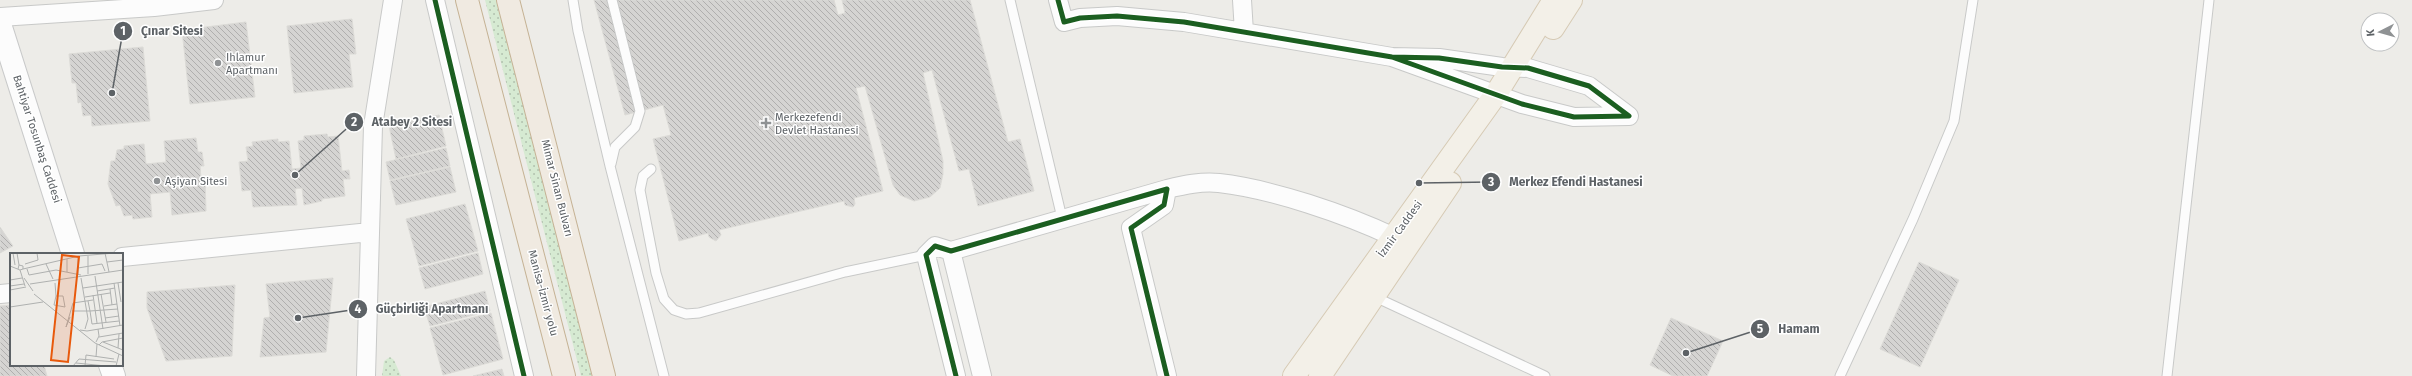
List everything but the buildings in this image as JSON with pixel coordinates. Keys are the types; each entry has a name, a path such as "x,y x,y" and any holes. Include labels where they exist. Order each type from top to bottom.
{"highway":[{"path":"467,0 521,210 556,376"},
{"name":"Mimar Sinan Bulvarı","path":"508,0 555,179 604,376"},
{"path":"555,179 620,376"},
{"name":"Manisa-İzmir yolu","path":"521,210 564,376"}],"main road":[{"name":"İzmir Caddesi","path":"1521,68 1554,0"},
{"name":"İzmir Caddesi","path":"1294,376 1401,242 1521,68 1571,0"},
{"name":"İzmir Caddesi","path":"1320,376 1375,297 1401,242"}],"street":[{"path":"0,17 154,7 214,0"},
{"path":"366,376 374,126 394,0"},
{"path":"435,0 524,376"},
{"path":"1058,0 1064,22 1080,18 1117,16 1184,22 1392,57 1439,58 1521,68 1589,86 1629,116 1574,117 1501,97 1392,57"},
{"path":"1242,0 1244,32"},
{"name":"Bahtiyar Tosunbaş Caddesi","path":"0,24 73,253"},
{"path":"956,376 926,255 935,246 951,251 1168,188 1188,184 1218,183 1317,207 1401,242"},
{"path":"1166,376 1130,228 1164,205 1168,188"},
{"path":"123,257 370,232"},
{"path":"951,251 982,376"},
{"path":"0,294 10,293"},
{"path":"110,366 114,376"}],"lane":[{"path":"573,0 578,31 610,166 664,376"},
{"path":"610,166 615,147 636,127 640,111 612,0"},
{"path":"1010,0 1062,218"},
{"path":"1840,376 1913,219 1954,121 1973,0"},
{"path":"2167,376 2209,0"},
{"path":"651,169 643,176 640,190 656,273 664,299 674,310 686,314 698,313 845,272 926,255"},
{"path":"1375,297 1545,376"}],"green space":[{"path":"485,0 496,0 592,376 581,376"},
{"path":"390,357 394,360 401,376 382,376 384,361"}],"cycle path":[{"path":"435,0 524,376"},
{"path":"1058,0 1064,22 1080,18 1117,16 1184,22 1392,57 1439,58 1502,67 1528,68 1589,86 1629,116 1574,117 1522,104 1392,57"},
{"path":"956,376 926,255 935,246 951,251 1167,189 1164,205 1131,228 1167,376"}],"place":[{"name":"Ihlamur Apartmanı","path":"218,63"},
{"name":"Çınar Sitesi","path":"112,93"},
{"name":"Merkezefendi Devlet Hastanesi","path":"766,123"},
{"name":"Atabey 2 Sitesi","path":"295,175"},
{"name":"Aşiyan Sitesi","path":"157,181"},
{"name":"Merkez Efendi Hastanesi","path":"1419,183"},
{"name":"Güçbirliği Apartmanı","path":"298,318"},
{"name":"Hamam","path":"1686,353"}]}
